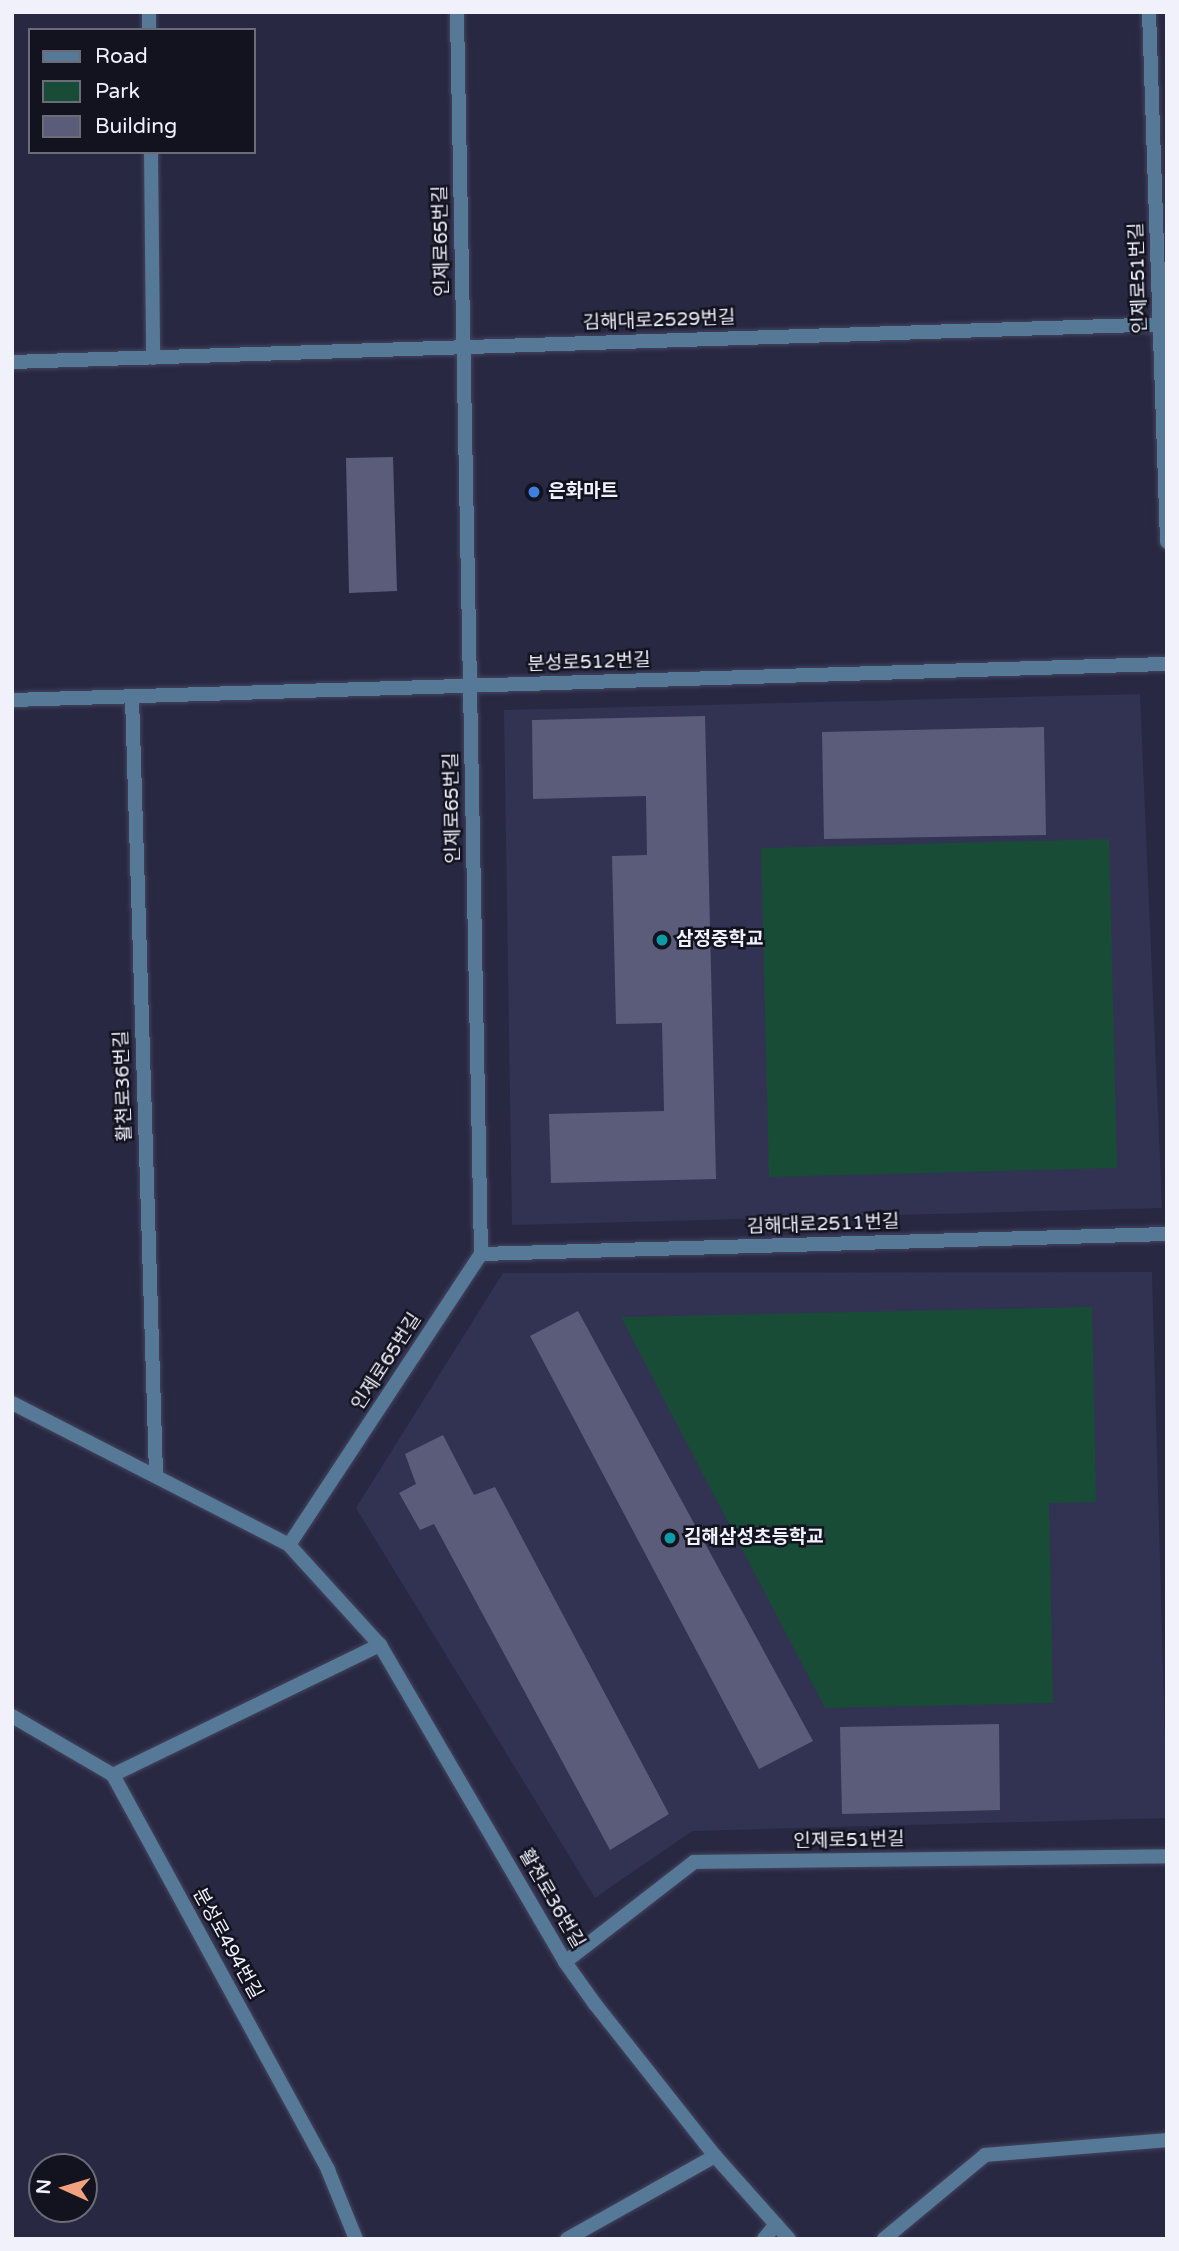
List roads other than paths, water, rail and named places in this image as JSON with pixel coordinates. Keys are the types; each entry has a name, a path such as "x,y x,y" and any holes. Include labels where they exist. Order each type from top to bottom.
{"street":[{"name":"인제로65번길","path":"289,1545 481,1254 457,12"},
{"name":"인제로51번길","path":"1149,12 1163,324 1167,542"},
{"path":"150,154 153,358"},
{"name":"김해대로2529번길","path":"12,362 1163,324"},
{"name":"분성로512번길","path":"12,700 1167,664"},
{"name":"활천로36번길","path":"132,697 156,1475"},
{"name":"김해대로2511번길","path":"481,1254 1167,1234"},
{"name":"활천로36번길","path":"12,1403 289,1545 380,1645 565,1962 715,2156 789,2239"},
{"path":"12,1716 113,1775 380,1645"},
{"name":"분성로494번길","path":"113,1775 328,2170 356,2239"},
{"name":"인제로51번길","path":"565,1962 694,1862 1167,1856"},
{"path":"884,2239 985,2155 1167,2140"},
{"path":"567,2239 715,2156"},
{"path":"764,2239 776,2224"}],"place":[{"name":"은화마트","path":"534,492"},
{"name":"삼정중학교","path":"662,940"},
{"name":"김해삼성초등학교","path":"670,1538"}]}
